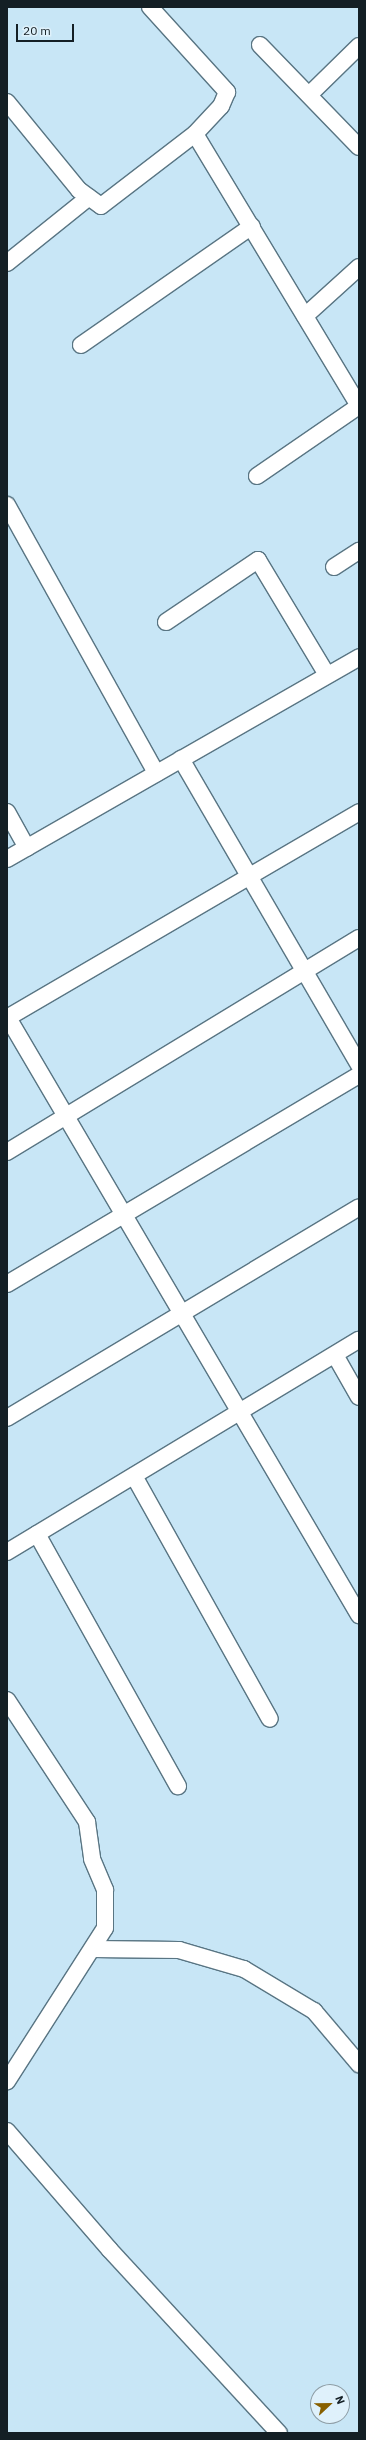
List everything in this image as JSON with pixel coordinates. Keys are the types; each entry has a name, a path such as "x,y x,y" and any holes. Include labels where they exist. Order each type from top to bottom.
{"street":[{"path":"7,102 88,197 101,206 195,134 221,106 227,92 150,7"},
{"path":"260,45 359,147"},
{"path":"309,95 359,46"},
{"path":"195,134 252,226 359,406 257,476"},
{"path":"7,263 88,197"},
{"path":"81,345 252,226"},
{"path":"305,316 359,267"},
{"path":"9,513 156,773"},
{"path":"334,567 359,551"},
{"path":"166,622 258,560 327,675"},
{"path":"7,859 359,657"},
{"path":"181,759 247,877 359,1065"},
{"path":"7,812 27,848"},
{"path":"359,812 7,1017 67,1115 359,1615"},
{"path":"7,1152 359,938"},
{"path":"7,1284 124,1213 359,1075"},
{"path":"7,1418 359,1207"},
{"path":"7,1552 241,1413 359,1340"},
{"path":"335,1355 359,1397"},
{"path":"134,1476 270,1719"},
{"path":"37,1534 178,1786"},
{"path":"7,1700 87,1822 92,1859 105,1890 105,1928 93,1949 7,2081"},
{"path":"93,1949 179,1950 244,1969 314,2011 352,2046 359,2064"},
{"path":"7,2130 110,2250 279,2433"}]}
